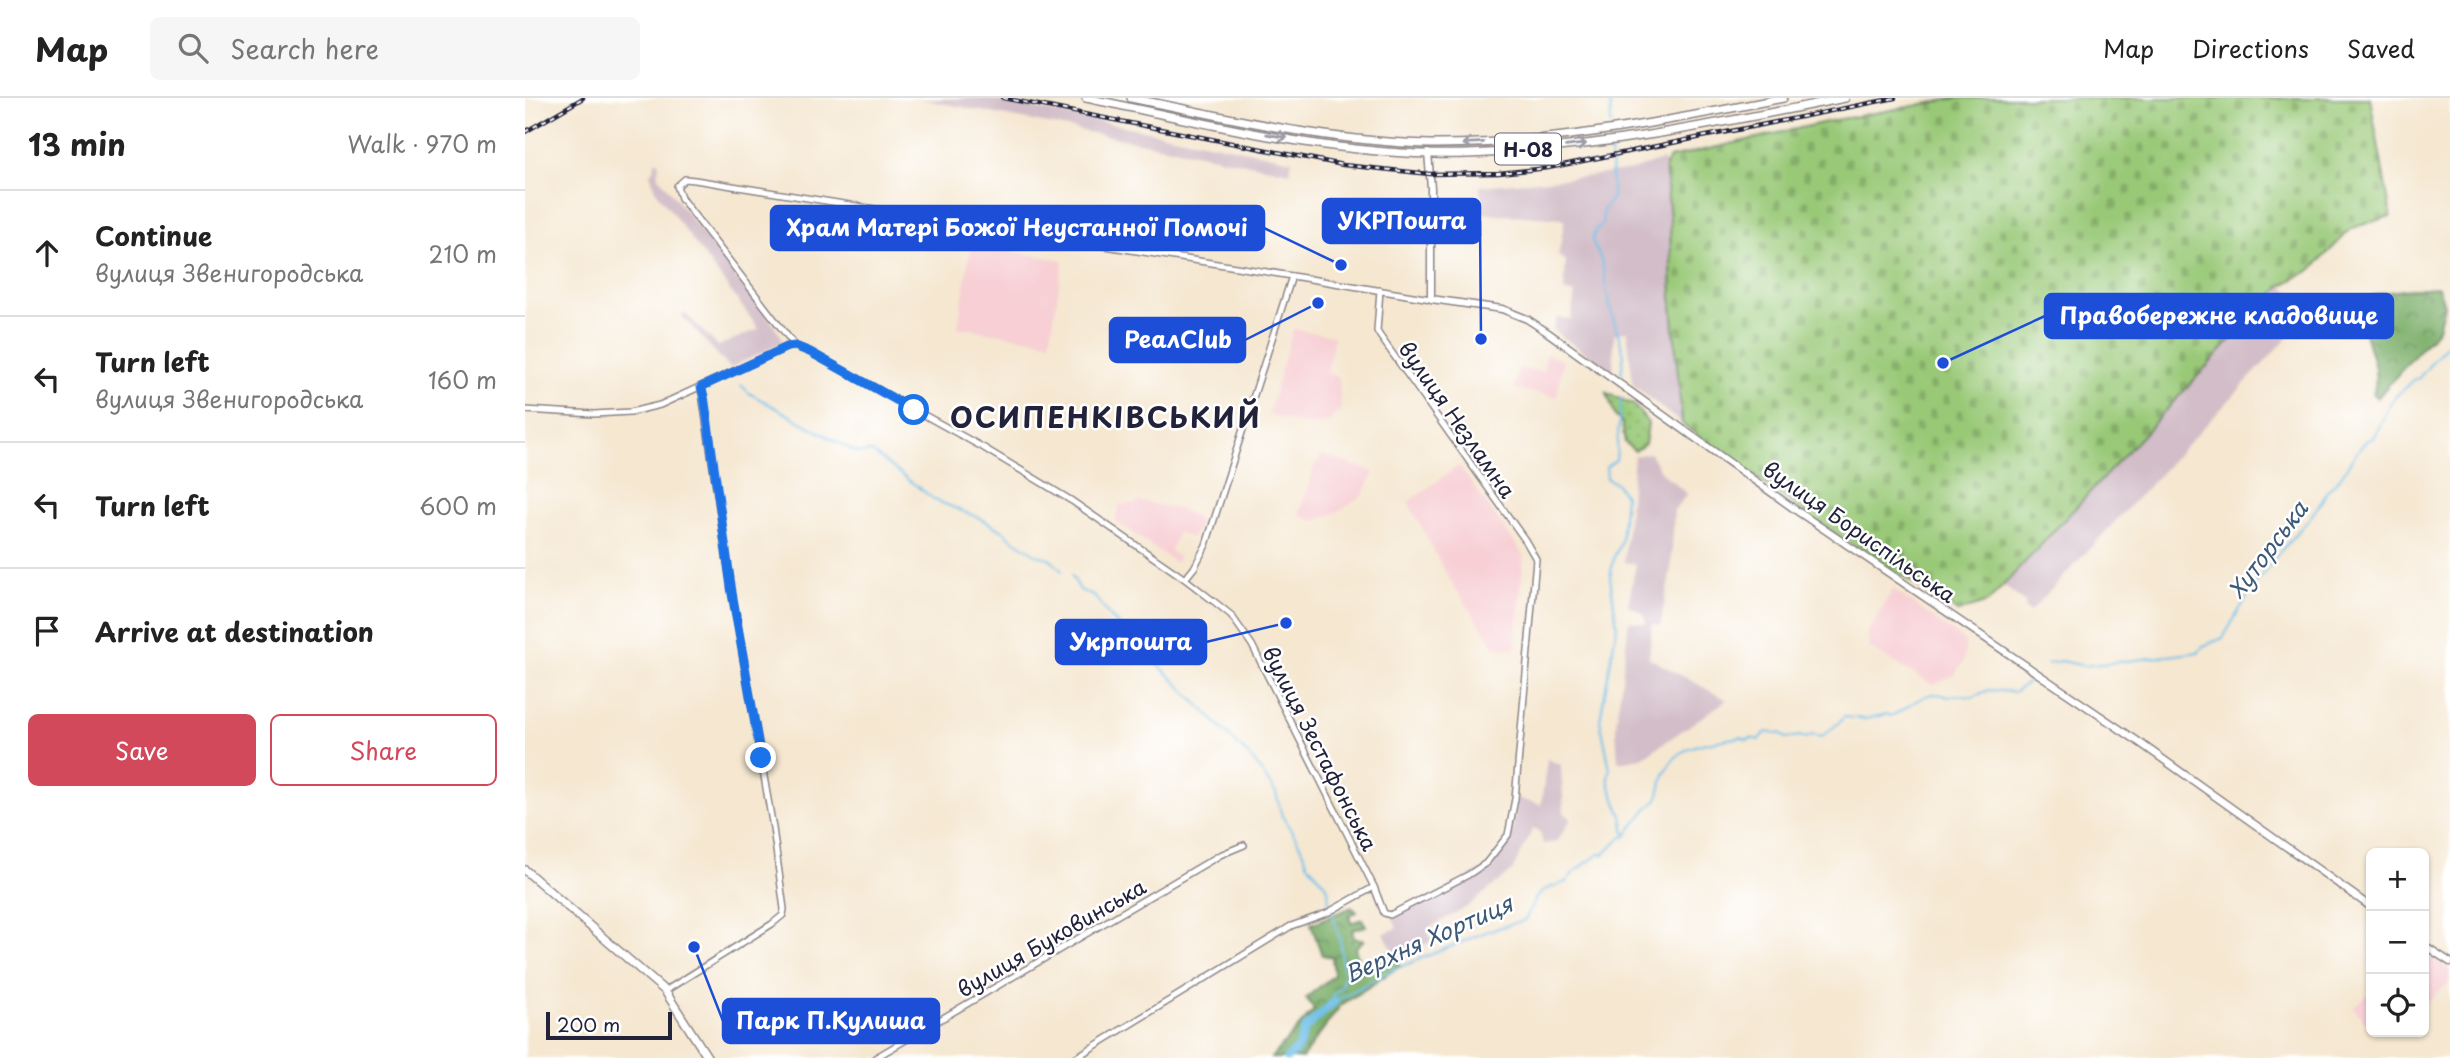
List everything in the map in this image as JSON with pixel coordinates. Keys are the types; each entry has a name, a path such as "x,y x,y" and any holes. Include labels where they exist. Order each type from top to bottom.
{"main road":[{"name":"Н-08","path":"1086,98 1308,142 1370,150 1468,154 1573,146 1845,98"},
{"name":"Н-08","path":"1131,98 1311,132 1428,144 1467,144 1571,136 1783,98"},
{"path":"1755,103 1759,115"},
{"path":"1428,144 1431,188 1431,299"},
{"name":"вулиця Бориспільська","path":"1431,299 1502,310 1527,319 1800,513 2136,740 2366,903"},
{"path":"525,870 665,991 708,1058"},
{"path":"2429,948 2450,962"}],"street":[{"name":"вулиця Бориспільська","path":"795,346 681,198 677,186 679,183 685,179 695,180 1431,299"},
{"path":"1185,579 1206,545 1292,276"},
{"name":"вулиця Незламна","path":"1380,290 1377,331 1536,559 1510,830 1500,847 1482,867 1398,912 1390,915 1384,913"},
{"path":"525,411 594,414 631,412 660,405 787,347 795,346"},
{"name":"вулиця Зестафонська","path":"795,346 984,448 1072,501 1185,579 1231,615 1252,645 1374,887 1384,913"},
{"path":"665,991 772,924 783,915 784,909 701,387"},
{"name":"вулиця Буковинська","path":"875,1058 1220,855 1244,845"},
{"path":"1075,1058 1291,926 1336,909 1374,887"}],"shaded area":[{"path":"983,98 1292,160 1290,172 921,99"},
{"path":"1662,160 1665,165 1670,220 1672,303 1682,424 1633,385 1627,331 1614,334 1613,372 1552,330 1557,318 1571,319 1575,294 1564,291 1566,261 1558,256 1565,219 1482,213 1480,186 1632,170"},
{"path":"655,161 659,161 658,175 774,325 782,338 781,343 730,368 681,315 685,313 718,346 759,329 655,190 650,173 654,169"},
{"path":"971,245 1063,260 1050,342 958,327"},
{"path":"2282,285 2311,313 2030,612 2024,608 2026,604 2002,584"},
{"path":"1293,329 1334,336 1327,374 1339,377 1341,409 1329,421 1312,426 1268,415"},
{"path":"1546,354 1563,360 1557,397 1515,389 1519,368 1543,372"},
{"path":"1650,453 1660,471 1687,494 1674,510 1671,569 1660,626 1652,624 1649,658 1727,700 1642,758 1618,762 1616,727 1629,621 1646,623 1644,613 1628,605 1636,564 1624,562 1634,456"},
{"path":"1322,455 1374,472 1363,495 1337,512 1315,521 1299,515 1315,465"},
{"path":"1460,467 1524,556 1515,648 1495,647 1448,577 1408,502"},
{"path":"1140,501 1180,510 1198,519 1198,527 1192,538 1178,532 1170,551 1178,557 1176,563 1115,521 1120,504 1125,506 1126,503"},
{"path":"1893,589 1966,642 1963,663 1954,675 1933,685 1869,648 1868,632"},
{"path":"1547,759 1561,765 1564,812 1571,819 1557,842 1543,844 1540,831 1533,829 1512,871 1467,907 1427,929 1432,941 1397,959 1384,933 1397,928 1392,917 1485,868 1503,848 1513,830 1516,798 1541,805"},
{"path":"2429,954 2450,971 2450,982 2429,1000"},
{"path":"2366,996 2366,1023 2353,1007"}],"green space":[{"path":"1958,98 2370,98 2391,216 2352,228 2311,270 2282,285 1988,602 1958,612 1819,523 1682,424 1665,165 1670,158 1835,120"},
{"path":"2438,287 2444,305 2438,329 2377,398 2373,394 2375,371 2362,324 2361,301 2388,292"},
{"path":"1607,393 1634,405 1648,423 1645,444 1635,451 1625,443 1622,423 1615,416"},
{"path":"1352,907 1357,912 1349,915 1351,923 1362,919 1366,926 1352,930 1354,938 1364,940 1355,948 1360,967 1391,951 1400,966 1341,1005 1302,1058 1271,1058 1314,1010 1306,998 1334,975 1332,957 1322,955 1311,924"}],"waterway":[{"path":"1610,98 1611,125"},
{"path":"1611,145 1612,197 1603,211 1602,225 1596,229 1592,240 1602,262 1609,304 1624,354 1621,374"},
{"name":"Хуторська","path":"2047,664 2061,661 2085,666 2199,652 2203,646 2223,638 2271,562 2308,520 2356,453 2367,440 2372,439 2395,397 2414,379 2418,379 2450,341"},
{"path":"741,385 749,393 854,451 872,452 935,500 1005,532 1037,555 1049,558 1062,571"},
{"path":"1621,398 1616,460 1606,467 1607,479 1617,484 1625,496 1621,543 1614,557 1610,577 1617,626 1600,720 1610,769 1610,787 1622,816 1625,834"},
{"path":"1072,576 1080,590 1095,597 1133,640 1145,640 1156,653 1159,665 1253,760 1276,793 1282,816 1298,841 1308,864 1328,888 1329,902 1341,944 1345,976 1342,987 1332,996 1333,1003"},
{"name":"Хуторська","path":"1335,1001 1378,980 1383,974 1491,930 1525,920 1535,899 1544,890 1566,882 1574,872 1599,854 1604,854 1620,838 1626,836 1645,810 1656,801 1670,764 1686,750 1741,737 1759,740 1766,732 1780,733 1786,738 1813,735 1821,737 1844,717 1866,719 1887,714 1890,716 1932,694 1973,697 1989,690 2014,692 2030,681"},
{"name":"Верхня Хортиця","path":"1287,1058 1298,1048 1305,1029 1335,1001"}],"railway":[{"path":"525,132 583,98"},
{"path":"1003,98 1343,165 1430,174 1499,173 1548,168 1895,98"}],"place":[{"name":"Храм Матері Божої Неустанної Помочі","path":"1341,265"},
{"name":"РеалClub","path":"1318,303"},
{"name":"УКРПошта","path":"1481,339"},
{"name":"Правобережне кладовище","path":"1943,363"},
{"name":"Укрпошта","path":"1286,623"},
{"name":"Парк П.Кулиша","path":"694,947"}],"district":[{"name":"ОСИПЕНКІВСЬКИЙ","path":"1106,416"}],"route":[{"path":"761,758 724,544 701,387 787,347 795,346 914,410"}]}
